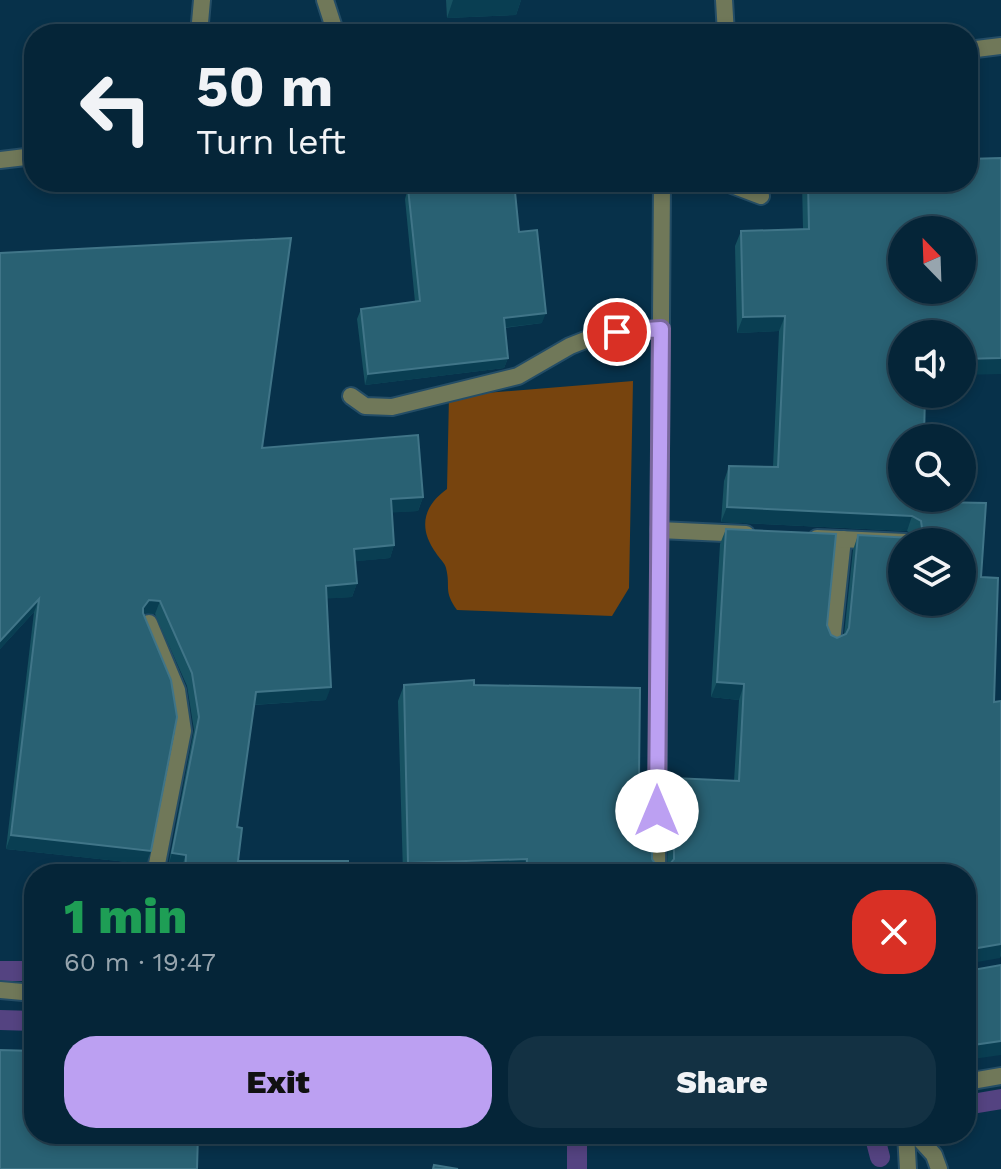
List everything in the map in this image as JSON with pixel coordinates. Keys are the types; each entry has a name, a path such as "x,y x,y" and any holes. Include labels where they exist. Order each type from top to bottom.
{"street":[{"path":"200,24 202,0"},
{"path":"325,0 333,24"},
{"path":"724,0 725,24"},
{"path":"978,49 1001,46"},
{"path":"0,160 24,157"},
{"path":"657,864 662,192"},
{"path":"750,192 761,196"},
{"path":"351,396 365,406 392,407 518,376 570,346 593,337 661,329"},
{"path":"659,530 767,536"},
{"path":"797,537 888,541"},
{"path":"832,642 843,539"},
{"path":"149,623 177,690 183,731 157,864"},
{"path":"0,990 24,992"},
{"path":"976,1080 1001,1076"},
{"path":"907,1144 908,1169"},
{"path":"924,1144 934,1155 939,1169"}],"shaded area":[{"path":"633,381 629,588 612,616 457,610 449,593 445,566 430,544 425,526 428,510 447,489 449,396"}],"building":[{"path":"1001,158 1001,358 976,359 976,320 888,320 888,408 925,408 924,424 888,424 888,512 976,512 976,503 986,503 981,577 998,578 994,702 1001,701 1001,944 976,948 976,864 670,864 674,859 674,778 739,781 744,684 717,682 726,529 836,534 827,625 831,635 837,638 846,634 849,628 858,535 888,537 888,616 976,616 976,528 922,528 921,521 912,516 727,507 729,466 778,467 785,316 743,317 741,231 809,229 808,192 978,192 978,159"},
{"path":"408,192 515,192 519,232 537,230 546,313 504,318 508,358 368,374 361,309 420,301"},
{"path":"291,238 262,448 418,435 423,497 391,499 394,545 354,549 357,583 326,586 331,687 256,692 237,827 242,828 238,861 348,861 348,864 186,864 186,855 172,853 199,717 192,673 160,601 149,600 143,613 171,680 177,717 151,851 11,835 39,599 0,641 0,253"},
{"path":"474,680 474,685 640,688 639,777 652,777 652,859 655,864 527,864 527,859 408,863 404,685"},
{"path":"1001,965 1001,1041 976,1045 976,969"},
{"path":"0,1050 24,1051 24,1144 198,1144 197,1169 0,1169"},
{"path":"434,1165 458,1169 433,1169"}],"waterway":[{"path":"0,971 24,971"},
{"path":"0,1020 24,1021"},
{"path":"976,1103 1001,1099"},
{"path":"577,1144 577,1169"},
{"path":"877,1144 880,1157"}],"route":[{"path":"617,332 661,329 657,811"}]}
